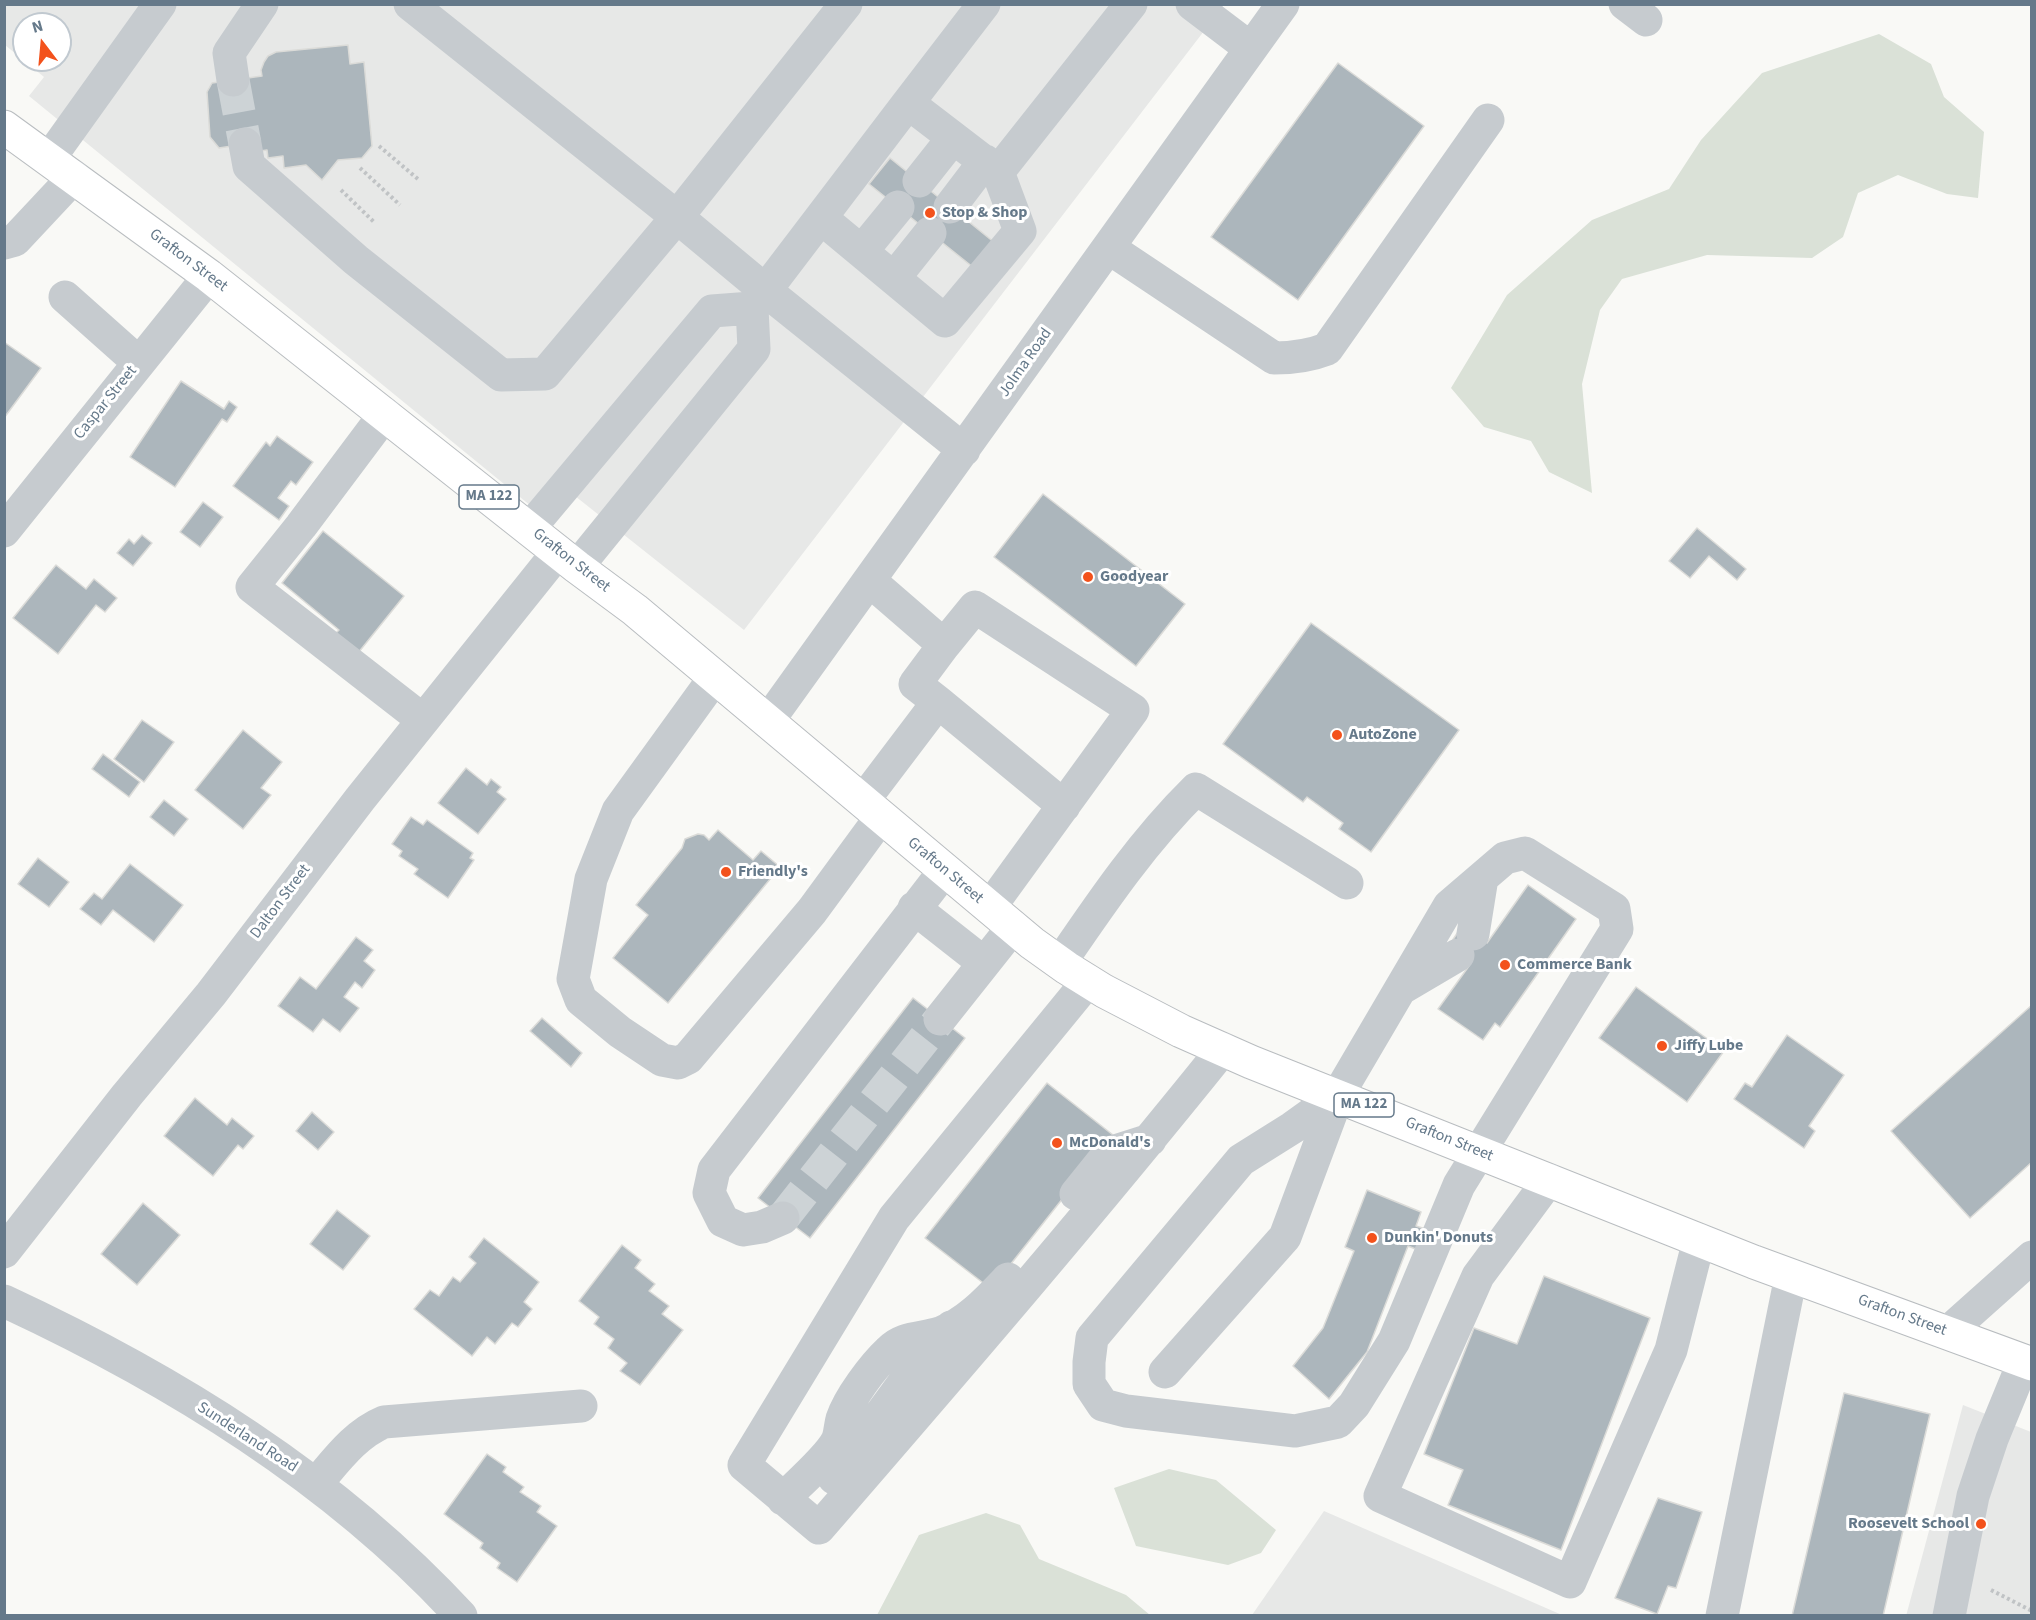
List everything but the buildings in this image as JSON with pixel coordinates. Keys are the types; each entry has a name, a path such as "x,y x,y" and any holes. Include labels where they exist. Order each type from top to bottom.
{"highway":[{"name":"Grafton Street","path":"4,127 209,276 568,560 635,610 1001,917 1060,963 1088,981 1152,1016 1223,1049 1791,1276 2028,1363"}],"street":[{"path":"4,243 15,240 160,4"},
{"path":"233,80 229,53 262,4"},
{"path":"410,4 677,217 759,299 964,450"},
{"path":"245,144 249,166 356,260 501,375 545,374 677,217 846,4"},
{"path":"529,529 712,311 759,299 984,4"},
{"path":"950,207 991,166 1131,4"},
{"path":"1192,4 1251,48"},
{"name":"Jolma Road","path":"768,721 1283,4"},
{"path":"821,218 945,321 1020,231 991,166 908,104"},
{"path":"1108,248 1274,358 1296,358 1313,354 1327,349 1488,120"},
{"path":"919,181 953,138"},
{"path":"862,251 898,207"},
{"path":"894,278 930,233"},
{"name":"Caspar Street","path":"4,531 209,276"},
{"path":"65,297 138,362"},
{"name":"Dalton Street","path":"4,1252 127,1095 211,994 423,720 568,560 754,348 759,299"},
{"path":"385,414 252,587 423,720"},
{"path":"870,581 944,645"},
{"path":"940,1019 984,963 1001,917 1064,806 1133,710 975,607 915,684 1064,806"},
{"path":"715,677 618,811 591,879 573,979 581,1000 620,1032 662,1060 678,1063 688,1058 812,911 938,702"},
{"path":"1060,963 1107,895 1166,819 1196,789 1347,883"},
{"path":"1165,1372 1285,1237 1338,1095 1449,906 1505,858 1524,853 1614,909 1617,929 1459,1185 1394,1341 1354,1405 1338,1422 1295,1431 1126,1411 1103,1405 1089,1384 1092,1338 1241,1160 1292,1128 1338,1095"},
{"path":"783,1218 762,1227 743,1230 723,1221 709,1192 714,1170 945,870"},
{"path":"1400,989 1465,945 1482,878"},
{"path":"914,909 984,963"},
{"path":"1088,981 894,1218 744,1465 819,1528 994,1326 1223,1049"},
{"path":"790,1504 837,1441 842,1418 854,1393 889,1350 905,1339 922,1338 941,1332 979,1309 1015,1272 1109,1153 1150,1140"},
{"path":"1549,1180 1478,1276 1380,1496 1570,1582 1671,1350 1699,1240"},
{"path":"1948,1332 2031,1257"},
{"path":"1722,1616 1791,1276"},
{"name":"Sunderland Road","path":"4,1301 90,1343 273,1453 316,1484 405,1560 460,1616"},
{"path":"1949,1616 1974,1497 1992,1439 2028,1363"},
{"path":"316,1484 359,1436 384,1422 581,1406"}],"path":[{"path":"379,146 419,180"},
{"path":"360,168 400,205"},
{"path":"341,190 381,230"},
{"path":"1958,1574 2031,1611"}],"shaded area":[{"path":"4,5 1224,5 744,630 575,496 553,524 29,96 44,77 38,72 72,72 72,12 12,12 12,51 5,45"},
{"path":"1879,34 1931,64 1944,97 1984,132 1978,198 1947,194 1898,175 1858,193 1843,237 1812,258 1707,255 1622,279 1600,310 1582,384 1592,493 1549,472 1531,441 1484,427 1451,388 1507,295 1592,220 1669,189 1701,140 1762,73"},
{"name":"Roosevelt School","path":"1963,1405 2031,1432 2031,1615 1906,1616"},
{"path":"1169,1469 1216,1480 1276,1530 1261,1553 1228,1565 1136,1546 1114,1488"},
{"path":"1324,1511 1562,1615 1252,1615"},
{"path":"986,1513 1020,1525 1039,1559 1126,1595 1150,1615 877,1615 919,1535"}],"tunnel":[{"path":"233,80 245,144"},
{"path":"783,1218 940,1019"}],"place":[{"name":"Stop & Shop","path":"930,213"},
{"name":"Goodyear","path":"1088,577"},
{"name":"AutoZone","path":"1337,735"},
{"name":"Friendly's","path":"726,872"},
{"name":"Commerce Bank","path":"1505,965"},
{"name":"Jiffy Lube","path":"1662,1046"},
{"name":"McDonald's","path":"1057,1143"},
{"name":"Dunkin' Donuts","path":"1372,1238"},
{"name":"Roosevelt School","path":"1981,1524"}]}
